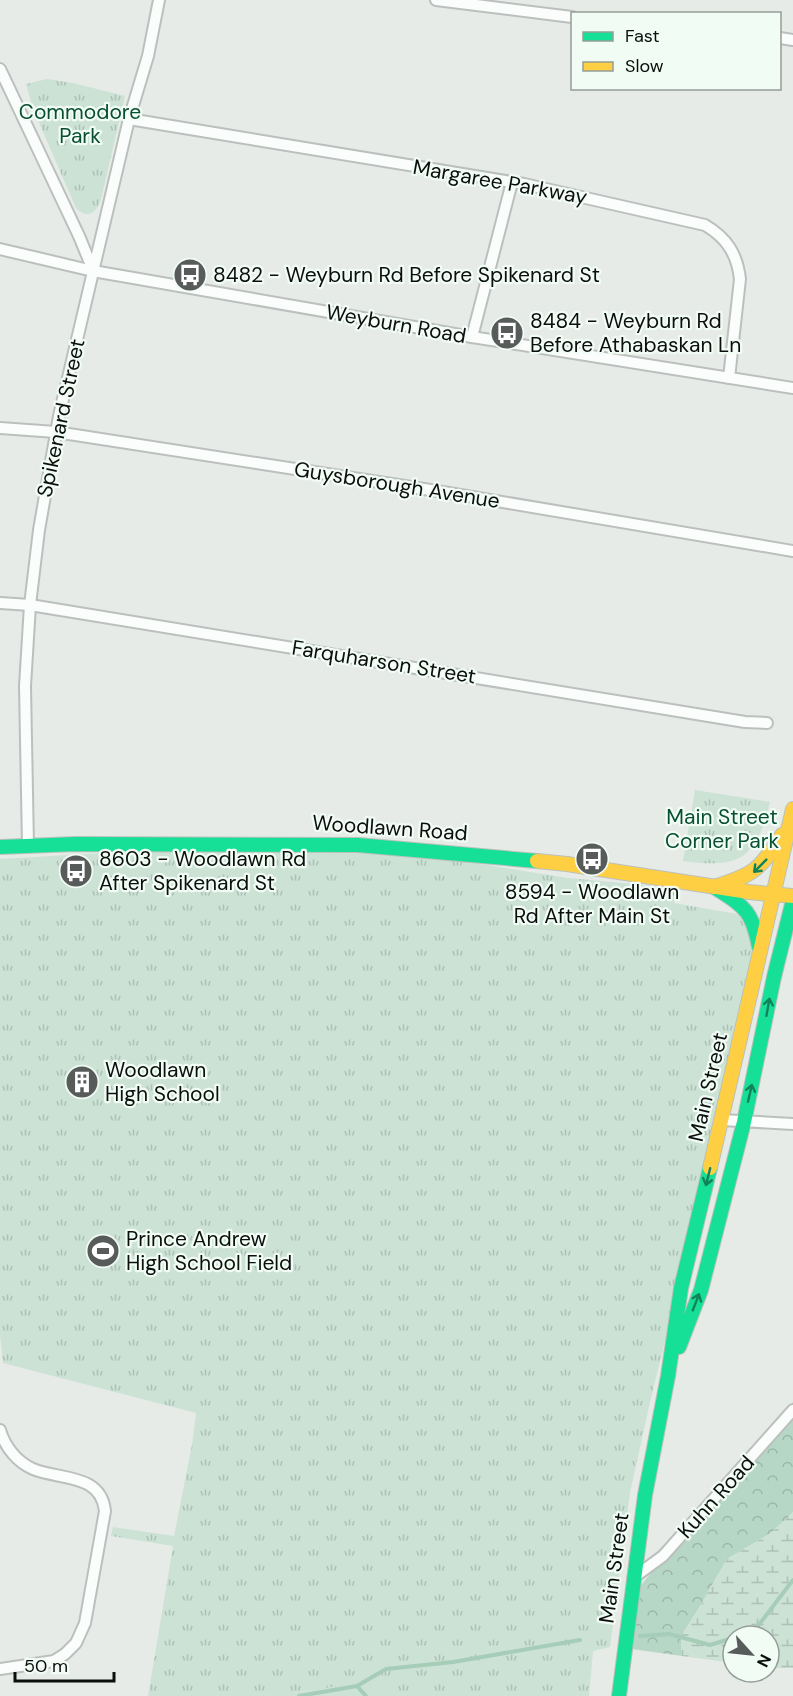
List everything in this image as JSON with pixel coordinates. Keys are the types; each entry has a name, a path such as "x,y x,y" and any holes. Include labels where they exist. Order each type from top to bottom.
{"main road":[{"name":"Main Street","path":"619,1696 645,1495 668,1376 681,1288 761,954 793,809"},
{"path":"714,887 756,872 766,862 789,824"},
{"name":"Woodlawn Road","path":"0,847 358,845 567,864 793,898"},
{"path":"714,887 751,914 756,926 761,954"},
{"name":"Main Street","path":"668,1376 701,1290 744,1122 793,898"},
{"path":"774,977 793,942"}],"street":[{"name":"Spikenard Street","path":"28,846 25,686 30,605 39,530 56,432 129,118 148,56 159,0"},
{"path":"436,0 482,2 571,17"},
{"path":"0,69 3,84 79,236 93,270"},
{"name":"Margaree Parkway","path":"129,118 512,182 695,221 716,231 733,252 738,267 740,279 729,378"},
{"path":"472,337 512,182"},
{"name":"Weyburn Road","path":"0,249 93,270 472,337 793,388"},
{"name":"Guysborough Avenue","path":"0,428 56,432 448,493 793,551"},
{"name":"Farquharson Street","path":"0,603 30,605 745,722 767,723"},
{"path":"722,1120 793,1124"},
{"name":"Kuhn Road","path":"633,1578 663,1556 793,1410"},
{"path":"0,1430 10,1451 30,1467 81,1480 92,1486 102,1498 105,1510 85,1623 76,1643 65,1654 46,1663 0,1669"}],"green space":[{"name":"Commodore Park","path":"47,79 125,96 101,200 90,214 76,208 33,109 26,84"},
{"name":"Main Street Corner Park","path":"695,790 770,802 759,836 743,855 732,861 719,863 683,861"},
{"path":"328,840 568,878 677,888 674,903 760,918 695,1219 630,1493 610,1647 593,1651 589,1696 374,1696 372,1682 265,1696 148,1696 173,1546 111,1536 113,1527 174,1536 196,1413 3,1363 0,1335 0,859"},
{"path":"793,1402 793,1512 771,1533 727,1559 681,1636 682,1656 624,1648 632,1596"},
{"path":"793,1512 793,1668 781,1668 781,1624 721,1624 721,1661 682,1656 681,1636 727,1559 771,1533"},
{"path":"350,1682 372,1682 374,1696 266,1696 307,1691"}],"waterway":[{"path":"760,1624 793,1580"},
{"path":"640,1636 669,1634 710,1645 721,1642"},
{"path":"357,1686 386,1669 453,1662 580,1640"},
{"path":"299,1696 357,1686 366,1696"}],"traffic: fast":[{"path":"0,847 76,844 358,845 537,861"},
{"path":"714,887 746,911 753,925 759,947"},
{"path":"679,1347 701,1290 744,1122 774,977 793,900"},
{"path":"619,1696 645,1495 668,1376 681,1288 710,1168"}],"traffic: slow":[{"path":"710,1168 793,809"},
{"path":"714,887 738,879 754,870 768,856 782,835"},
{"path":"537,861 749,892 793,896"}],"place":[{"name":"8482 - Weyburn Rd Before Spikenard St","path":"190,275"},
{"name":"8484 - Weyburn Rd Before Athabaskan Ln","path":"507,333"},
{"name":"8594 - Woodlawn Rd After Main St","path":"592,859"},
{"name":"8603 - Woodlawn Rd After Spikenard St","path":"76,871"},
{"name":"Woodlawn High School","path":"82,1082"},
{"name":"Prince Andrew High School Field","path":"103,1251"}]}
